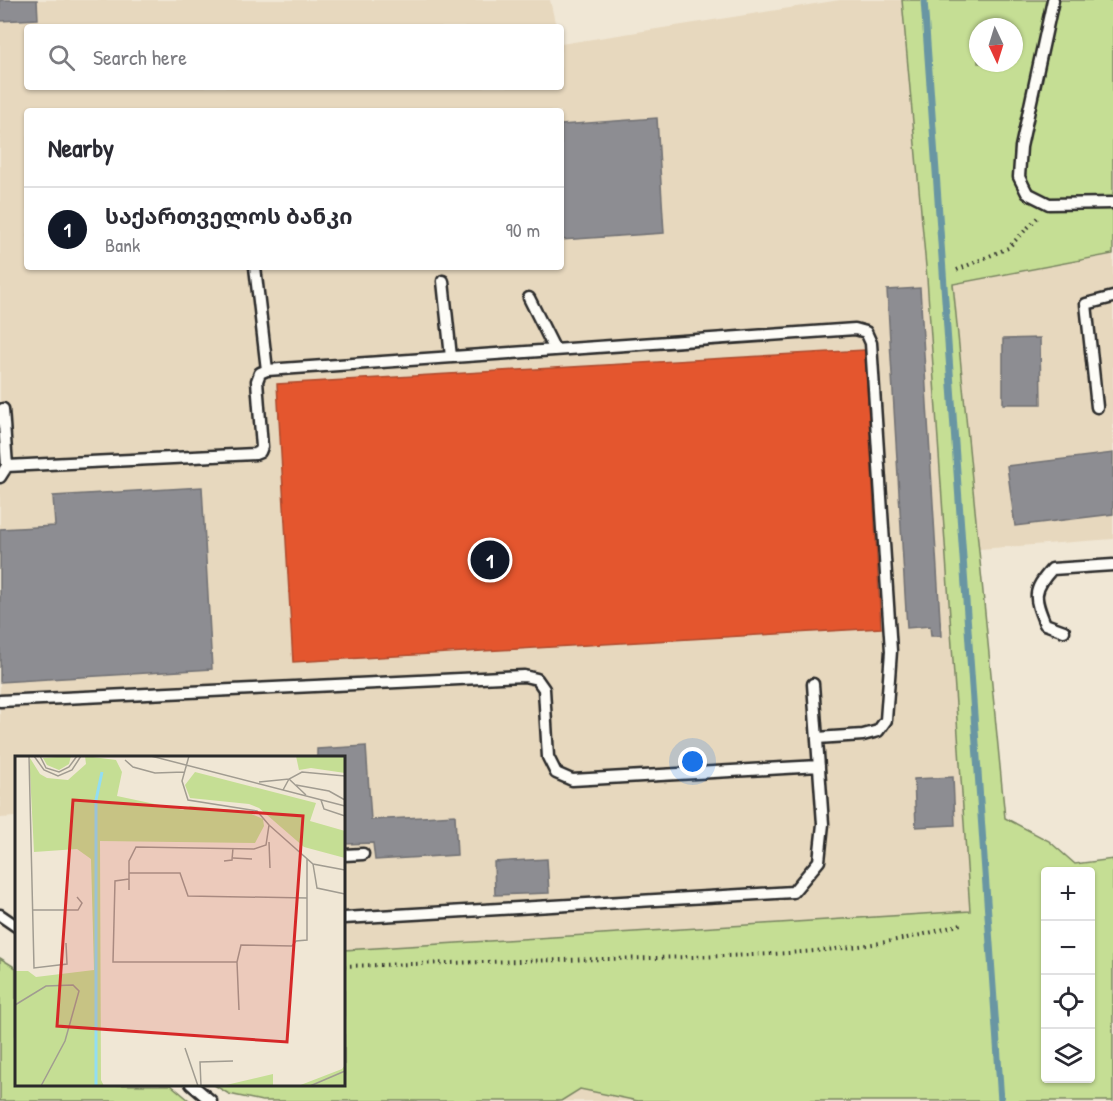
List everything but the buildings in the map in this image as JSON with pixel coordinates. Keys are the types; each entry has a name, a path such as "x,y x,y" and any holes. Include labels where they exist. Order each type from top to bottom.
{"lane":[{"path":"1053,0 1021,147 1019,177 1027,192 1049,204 1113,203"},
{"path":"255,270 267,370"},
{"path":"443,281 451,357"},
{"path":"1098,407 1086,304 1113,297"},
{"path":"529,298 555,350"},
{"path":"7,466 255,454 260,452 262,447 256,381 260,373 267,370 855,329 866,332 871,343 891,651 886,720 878,731 817,738"},
{"path":"0,477 7,466 3,409"},
{"path":"1064,631 1045,624 1037,603 1038,584 1052,569 1113,565"},
{"path":"0,701 524,676 537,679 544,689 548,757 556,772 572,780 819,766"},
{"path":"345,918 793,892 819,861 824,824 813,684"},
{"path":"345,855 363,854"},
{"path":"0,915 15,925"},
{"path":"193,1086 211,1101"}],"path":[{"path":"957,270 1008,248 1049,204"},
{"path":"345,966 757,955 875,944 935,932 964,923"}],"shaded area":[{"path":"0,0 550,0 555,24 24,24 24,90 564,90 564,44 840,0 902,0 927,278 970,911 345,950 345,756 15,756 15,817 0,818"},
{"path":"1113,254 1113,539 979,549 953,284"},
{"path":"580,1089 638,1101 561,1101"}],"green space":[{"path":"902,0 1113,0 1113,254 953,284 1005,818 1049,841 1075,864 1113,859 1113,1101 638,1101 580,1089 561,1101 262,1101 229,1094 216,1086 345,1086 345,950 970,911 927,278"},
{"path":"0,958 15,967 15,1086 172,1086 190,1101 0,1101"}],"waterway":[{"path":"924,0 1001,1101"}],"place":[{"name":"საქართველოს ბანკი","path":"490,560"}]}
